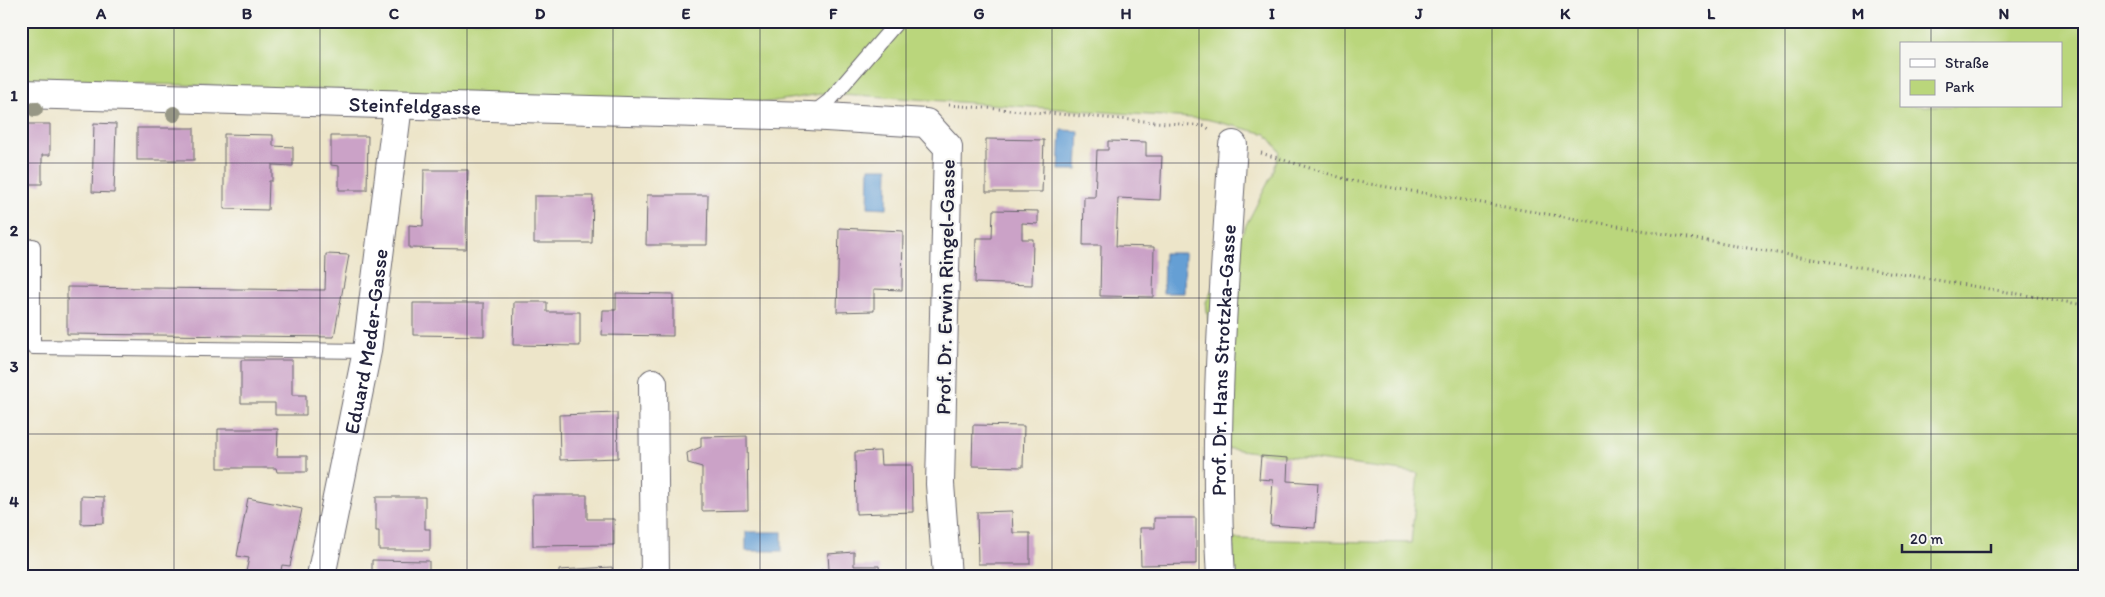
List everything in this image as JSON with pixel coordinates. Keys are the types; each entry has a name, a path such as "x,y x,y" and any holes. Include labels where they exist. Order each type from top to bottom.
{"street":[{"name":"Steinfeldgasse","path":"21,94 809,116"},
{"name":"Eduard Meder-Gasse","path":"321,576 367,351 398,105"},
{"name":"Prof. Dr. Erwin Ringel-Gasse","path":"809,116 926,123 948,147 940,484 947,576"},
{"name":"Prof. Dr. Hans Strotzka-Gasse","path":"1221,576 1217,515 1220,348 1233,145"},
{"path":"653,383 655,576"}],"lane":[{"path":"809,116 829,101 898,21"},
{"path":"33,246 32,347 367,351"}],"path":[{"path":"943,104 1204,126 1233,145 1352,181 2084,305"}],"green space":[{"path":"21,21 2084,21 2084,576 1234,576 1233,539 1411,543 1418,473 1224,448 1206,302 1272,175 1280,151 1266,134 1206,119 827,93 763,103 21,80"}],"water":[{"path":"1061,130 1079,131 1077,170 1059,170"},
{"path":"869,168 888,168 887,208 868,207"},
{"path":"1164,253 1185,253 1184,293 1163,293"},
{"path":"746,532 782,532 782,551 746,551"}],"building":[{"path":"94,123 116,124 114,193 92,192"},
{"path":"21,124 50,124 50,155 42,155 42,184 21,184"},
{"path":"137,128 194,128 194,160 137,160"},
{"path":"224,134 273,135 273,146 293,147 293,166 272,165 272,181 269,181 268,210 224,209"},
{"path":"331,136 368,136 367,190 339,190 339,166 331,165"},
{"path":"986,139 1044,140 1042,192 986,192"},
{"path":"1108,141 1146,142 1146,156 1162,156 1160,200 1118,198 1116,246 1154,247 1153,297 1100,296 1101,245 1083,245 1084,197 1095,197 1097,150 1108,150"},
{"path":"424,170 468,170 466,249 409,248 409,225 423,226"},
{"path":"647,195 708,195 707,245 646,245"},
{"path":"534,196 593,196 592,243 534,243"},
{"path":"993,210 1038,211 1038,224 1022,223 1022,239 1033,239 1032,285 975,283 976,238 992,238"},
{"path":"839,228 903,231 902,290 874,289 874,311 837,312"},
{"path":"326,254 349,255 334,337 67,334 67,287 325,290"},
{"path":"616,293 673,294 673,336 602,335 603,310 616,310"},
{"path":"514,302 547,302 547,312 580,312 580,346 513,345"},
{"path":"413,303 484,303 484,336 413,335"},
{"path":"241,360 292,360 292,395 306,395 306,415 275,415 275,403 241,403"},
{"path":"617,413 618,458 560,460 559,415"},
{"path":"973,425 1024,426 1023,467 972,466"},
{"path":"218,429 278,429 277,456 307,456 307,472 277,472 276,468 218,468"},
{"path":"747,436 748,510 702,511 702,467 688,463 687,453 701,447 701,437"},
{"path":"880,451 881,465 912,465 913,512 856,514 855,452"},
{"path":"1261,456 1288,458 1287,481 1318,483 1315,528 1270,525 1273,480 1259,479"},
{"path":"532,495 587,495 587,519 614,519 614,545 533,546"},
{"path":"81,496 104,497 104,523 81,524"},
{"path":"376,497 425,497 425,529 430,529 430,550 379,550 379,531 376,531"},
{"path":"248,498 302,509 290,566 282,565 280,576 245,576 249,558 237,556"},
{"path":"1012,511 1013,533 1030,533 1030,564 978,564 977,512"},
{"path":"1154,518 1196,518 1196,564 1141,565 1140,528 1154,528"},
{"path":"854,552 854,566 879,566 880,576 821,576 821,570 829,570 828,554"},
{"path":"372,560 429,561 429,576 372,576"},
{"path":"612,567 613,576 559,576 559,570"},
{"path":"703,573 748,573 748,576 703,576"}]}
